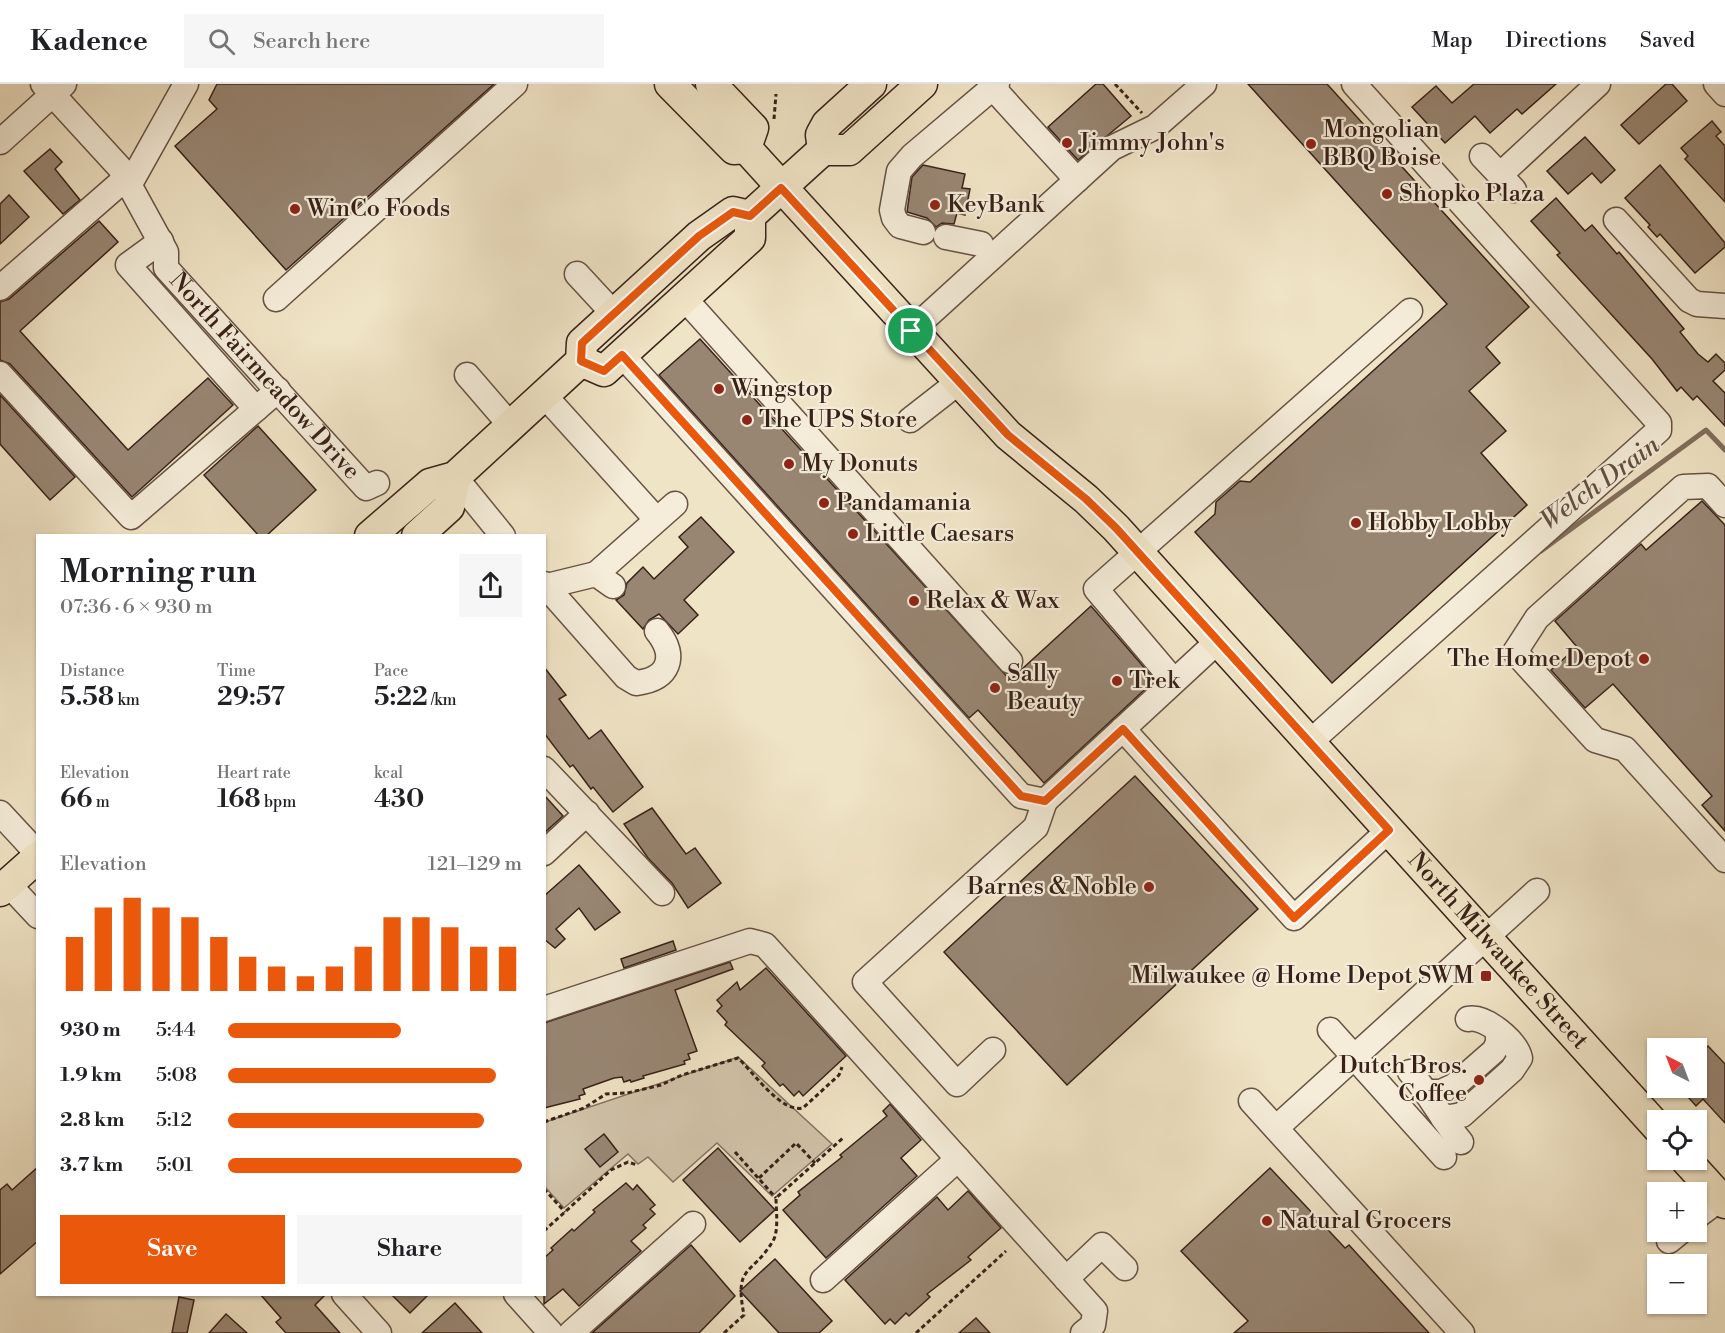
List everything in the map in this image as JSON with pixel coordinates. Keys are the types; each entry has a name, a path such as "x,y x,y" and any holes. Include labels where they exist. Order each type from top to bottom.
{"main road":[{"name":"North Milwaukee Street","path":"670,84 734,149 746,148 1008,435 1086,499 1138,552 1647,1116"},
{"path":"711,84 753,128 746,148"},
{"path":"823,150 821,135 827,123 871,84"},
{"path":"581,361 604,371 750,238 750,216 823,150 849,150 922,84"},
{"path":"374,534 397,522 430,484 455,477 511,426 581,361 582,343 699,236 733,212 750,216"},
{"path":"419,534 449,507 455,477"},
{"path":"4,888 36,858"},
{"path":"1696,1170 1724,1199"}],"street":[{"path":"0,288 128,181 186,84"},
{"path":"276,299 515,84"},
{"path":"911,331 1112,148 1155,127 1204,84"},
{"path":"1310,742 1659,430 1659,423 1354,84"},
{"path":"1482,156 1507,183 1598,84"},
{"path":"1716,84 1725,94"},
{"path":"923,232 900,226 894,219 892,210 899,171 912,156 995,86 1077,180"},
{"path":"0,142 53,87"},
{"name":"North Fairmeadow Drive","path":"53,87 128,181 164,247 186,267 377,479 397,522"},
{"path":"1616,220 1689,300 1697,304 1725,306"},
{"path":"946,237 981,244"},
{"path":"164,247 128,266 256,409"},
{"name":"North Fairmeadow Drive","path":"164,247 166,268 366,488 377,483"},
{"path":"577,274 614,314"},
{"path":"685,299 1010,662"},
{"path":"1174,681 1096,589 1410,311"},
{"path":"622,355 1021,796 1045,801"},
{"path":"0,374 131,517 278,390"},
{"path":"467,375 511,426"},
{"path":"910,420 960,381"},
{"path":"544,395 665,512 604,580 546,585"},
{"path":"455,477 501,534"},
{"path":"1725,505 1707,486 1683,487 1537,618 1515,652 1594,740 1625,749 1725,860"},
{"path":"546,585 626,677 636,683 658,677 669,662 669,650 657,631"},
{"path":"993,1050 957,1084 865,982 1036,826 1045,801 1218,641"},
{"path":"1123,729 1294,918 1389,830"},
{"path":"546,770 662,893"},
{"path":"0,813 36,854"},
{"path":"546,851 586,813"},
{"path":"4,888 36,914"},
{"path":"1276,1128 1537,891"},
{"path":"546,1009 750,941 765,945 1095,1311 1093,1325 1083,1333"},
{"path":"1443,1118 1462,1115 1518,1077 1520,1058 1518,1050 1485,1020 1475,1018 1468,1020"},
{"path":"1329,1029 1354,1057 1453,1150 1443,1118 1428,1092 1410,1072"},
{"path":"1428,1092 1441,1092 1454,1086 1494,1051 1498,1042 1498,1033"},
{"path":"1251,1101 1462,1333"},
{"path":"823,1280 958,1159"},
{"path":"1707,1210 1724,1199"},
{"path":"571,1333 693,1224"},
{"path":"1066,1279 1102,1245 1125,1268"},
{"path":"346,1296 379,1333"},
{"path":"518,1296 551,1333"}],"path":[{"path":"1115,84 1147,119"},
{"path":"773,127 776,94"},
{"path":"546,1121 584,1108 606,1094 627,1093 661,1085 682,1075 738,1058 783,1104 796,1109 803,1108 839,1075 842,1067"},
{"path":"776,1198 843,1138"},
{"path":"759,1178 796,1143 815,1163"},
{"path":"724,1333 744,1315 740,1292 741,1279 774,1239 776,1198 735,1152"},
{"path":"546,1229 611,1170 628,1162 638,1165"},
{"path":"546,1191 565,1212"},
{"path":"916,1333 1006,1251"}],"shaded area":[{"path":"738,1057 832,1144 772,1196 717,1143 673,1182 648,1157 638,1164 628,1154 564,1208 546,1188 546,1122"}],"building":[{"name":"WinCo Foods","path":"217,84 494,84 286,270 175,146 217,109 209,100"},
{"path":"1096,84 1103,84 1131,116 1078,160 1048,127"},
{"name":"Hobby Lobby","path":"1248,84 1327,84 1529,307 1486,347 1500,363 1469,391 1506,431 1481,453 1527,505 1332,683 1195,532 1215,514 1216,502 1240,481 1250,482 1447,304"},
{"path":"1474,84 1556,84 1522,114 1517,109 1490,133 1475,116 1445,143 1412,107 1436,86 1452,103"},
{"path":"1666,84 1672,84 1687,101 1639,144 1621,125"},
{"path":"1712,121 1721,132 1716,136 1725,146 1725,202 1685,159 1688,156 1681,148"},
{"path":"1585,137 1615,170 1601,183 1592,173 1568,194 1547,171"},
{"path":"50,149 62,162 55,169 80,200 63,214 24,171"},
{"name":"KeyBank","path":"923,165 965,174 962,188 970,189 965,215 957,213 954,224 942,223 936,227 927,218 907,212 912,177"},
{"path":"1660,165 1725,243 1725,247 1695,273 1660,234 1657,237 1648,227 1650,225 1625,198"},
{"path":"9,195 29,217 0,244 0,204"},
{"path":"1556,198 1585,231 1592,225 1617,254 1619,252 1684,329 1680,332 1698,354 1708,362 1716,354 1725,363 1725,370 1713,381 1725,393 1725,426 1697,396 1693,400 1681,387 1677,391 1652,359 1557,255 1560,253 1531,221"},
{"path":"99,221 118,242 20,331 128,450 208,378 233,405 132,497 10,364 0,360 0,302 9,299"},
{"path":"700,339 1010,680 1091,606 1155,680 1044,783 978,710 969,718 659,375"},
{"path":"0,395 75,477 50,500 0,444"},
{"path":"258,426 316,490 268,534 257,534 204,475"},
{"name":"The Home Depot","path":"1702,501 1725,525 1725,831 1702,805 1712,796 1613,684 1585,708 1551,670 1577,647 1555,621 1641,544 1646,550"},
{"path":"701,517 734,552 684,600 698,615 678,634 659,614 649,620 643,629 616,600 624,595 627,583 643,567 654,579 688,547 679,537"},
{"path":"546,670 566,695 559,699 589,739 601,730 643,787 613,812 593,787 591,789 573,765 570,767 546,736"},
{"path":"1135,776 1258,909 1067,1085 944,952"},
{"path":"546,797 563,816 546,831"},
{"path":"652,808 686,854 695,848 721,883 688,908 672,883 648,858 624,824"},
{"path":"579,865 620,912 595,930 579,908 556,929 565,939 555,948 546,941 546,894"},
{"path":"673,941 676,950 624,968 621,959"},
{"path":"730,962 733,969 675,990 697,1051 688,1054 690,1059 684,1061 685,1064 643,1076 644,1078 631,1082 630,1080 624,1082 622,1077 614,1078 583,1089 585,1094 579,1096 580,1099 546,1108 546,1022"},
{"path":"766,968 846,1056 803,1096 799,1091 794,1096 783,1084 780,1086 762,1066 765,1063 725,1025 727,1022 717,1011 722,1006 717,1000 737,982 740,990"},
{"path":"1707,1047 1725,1064 1725,1123 1703,1099 1696,1106 1689,1098 1707,1098"},
{"path":"890,1104 921,1140 901,1158 917,1176 826,1258 783,1210 800,1195 798,1192 842,1157 840,1155 887,1116 883,1111"},
{"path":"604,1134 618,1152 600,1167 585,1149"},
{"path":"718,1148 775,1210 740,1242 683,1180"},
{"path":"1270,1168 1345,1248 1349,1245 1429,1333 1234,1333 1248,1321 1181,1251"},
{"path":"36,1169 36,1243 0,1274 0,1190 7,1184 12,1190"},
{"path":"626,1183 633,1190 637,1185 655,1205 650,1209 655,1214 643,1225 646,1228 631,1241 641,1251 579,1306 563,1289 544,1304 546,1256 553,1250 551,1248 572,1229 574,1231 595,1212 593,1210"},
{"path":"968,1191 1001,1228 968,1257 971,1260 927,1294 930,1297 909,1316 906,1313 895,1324 890,1319 885,1324 845,1280 937,1197 948,1210"},
{"path":"691,1245 735,1296 699,1333 592,1333"},
{"path":"775,1259 832,1321 819,1333 779,1333 740,1291"},
{"path":"262,1296 324,1296 315,1305 340,1333 286,1333 276,1322 281,1318"},
{"path":"393,1296 427,1296 410,1313"},
{"path":"179,1297 194,1300 187,1333 172,1333"},
{"path":"455,1303 482,1333 422,1333"},
{"path":"226,1314 247,1333 209,1333"},
{"path":"976,1318 990,1333 959,1333"}],"waterway":[{"name":"Welch Drain","path":"1541,551 1706,430 1725,450"}],"place":[{"name":"Jimmy John's","path":"1067,143"},
{"name":"Mongolian BBQ Boise","path":"1311,144"},
{"name":"Shopko Plaza","path":"1387,194"},
{"name":"KeyBank","path":"935,205"},
{"name":"WinCo Foods","path":"295,209"},
{"name":"Wingstop","path":"719,389"},
{"name":"The UPS Store","path":"747,420"},
{"name":"My Donuts","path":"789,464"},
{"name":"Pandamania","path":"824,503"},
{"name":"Hobby Lobby","path":"1356,523"},
{"name":"Little Caesars","path":"853,534"},
{"name":"Relax & Wax","path":"914,601"},
{"name":"The Home Depot","path":"1644,659"},
{"name":"Trek","path":"1117,681"},
{"name":"Sally Beauty","path":"995,688"},
{"name":"Barnes & Noble","path":"1149,887"},
{"name":"Milwaukee @ Home Depot SWM","path":"1486,976"},
{"name":"Dutch Bros. Coffee","path":"1479,1080"},
{"name":"Natural Grocers","path":"1267,1221"}],"route":[{"path":"781,188 911,331 1008,435 1086,499 1116,528 1389,830 1294,918 1123,729 1045,801 1021,796 622,355 604,371 581,361 582,343 699,236 733,212 750,216 781,188"}]}
